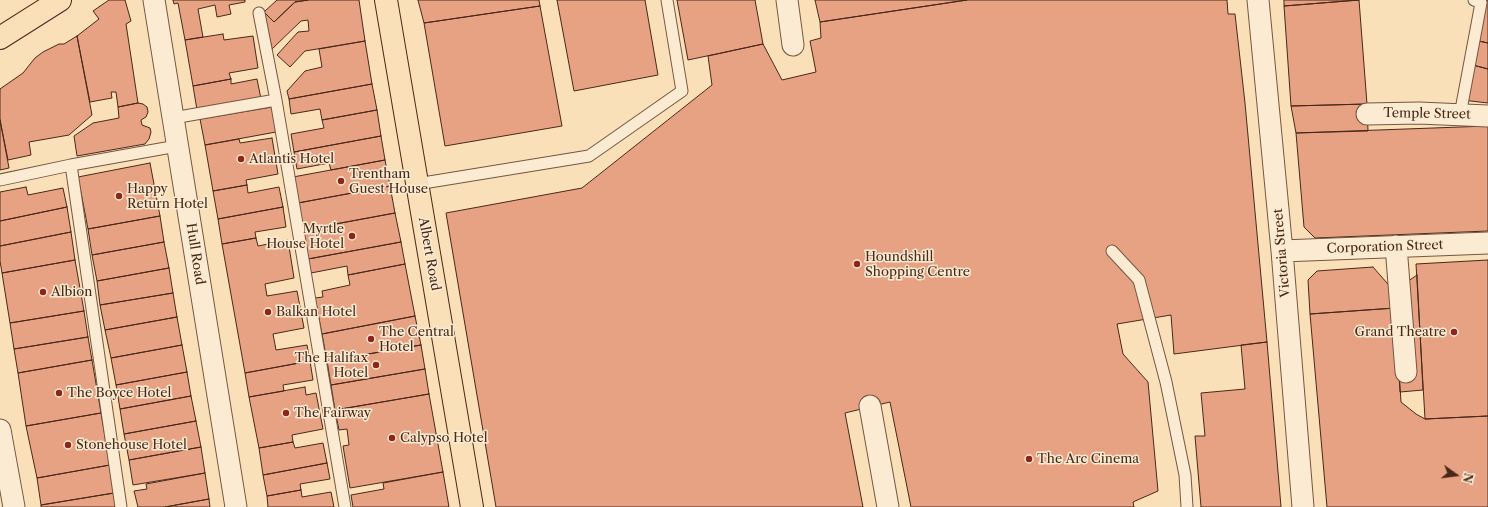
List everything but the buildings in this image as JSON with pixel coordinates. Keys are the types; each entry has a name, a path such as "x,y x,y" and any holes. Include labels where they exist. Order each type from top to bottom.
{"main road":[{"path":"4,33 60,0"},
{"name":"Albert Road","path":"386,0 472,507"}],"street":[{"name":"Hull Road","path":"154,0 236,507"},
{"path":"787,0 793,45"},
{"name":"Victoria Street","path":"1258,0 1282,250 1303,507"},
{"name":"Temple Street","path":"1367,114 1419,113 1488,116"},
{"name":"Corporation Street","path":"1282,250 1488,243"},
{"path":"1396,246 1406,372"},
{"path":"870,406 888,507"},
{"path":"0,430 14,507"}],"lane":[{"path":"417,184 589,156 682,91 667,0"},
{"path":"1460,115 1481,3 1474,0"},
{"path":"259,13 276,100 345,507"},
{"path":"173,118 276,100"},
{"path":"0,180 71,165 178,146"},
{"path":"71,165 121,507"},
{"path":"1112,251 1139,280 1166,382 1185,475 1187,507"}],"place":[{"name":"Atlantis Hotel","path":"241,159"},
{"name":"Trentham Guest House","path":"341,181"},
{"name":"Happy Return Hotel","path":"119,196"},
{"name":"Myrtle House Hotel","path":"352,236"},
{"name":"Houndshill Shopping Centre","path":"857,264"},
{"name":"Albion","path":"43,292"},
{"name":"Balkan Hotel","path":"268,312"},
{"name":"Grand Theatre","path":"1454,332"},
{"name":"The Central Hotel","path":"371,339"},
{"name":"The Halifax Hotel","path":"376,365"},
{"name":"The Boyce Hotel","path":"59,393"},
{"name":"The Fairway","path":"286,413"},
{"name":"Calypso Hotel","path":"392,438"},
{"name":"Stonehouse Hotel","path":"68,445"},
{"name":"The Arc Cinema","path":"1029,459"}]}
